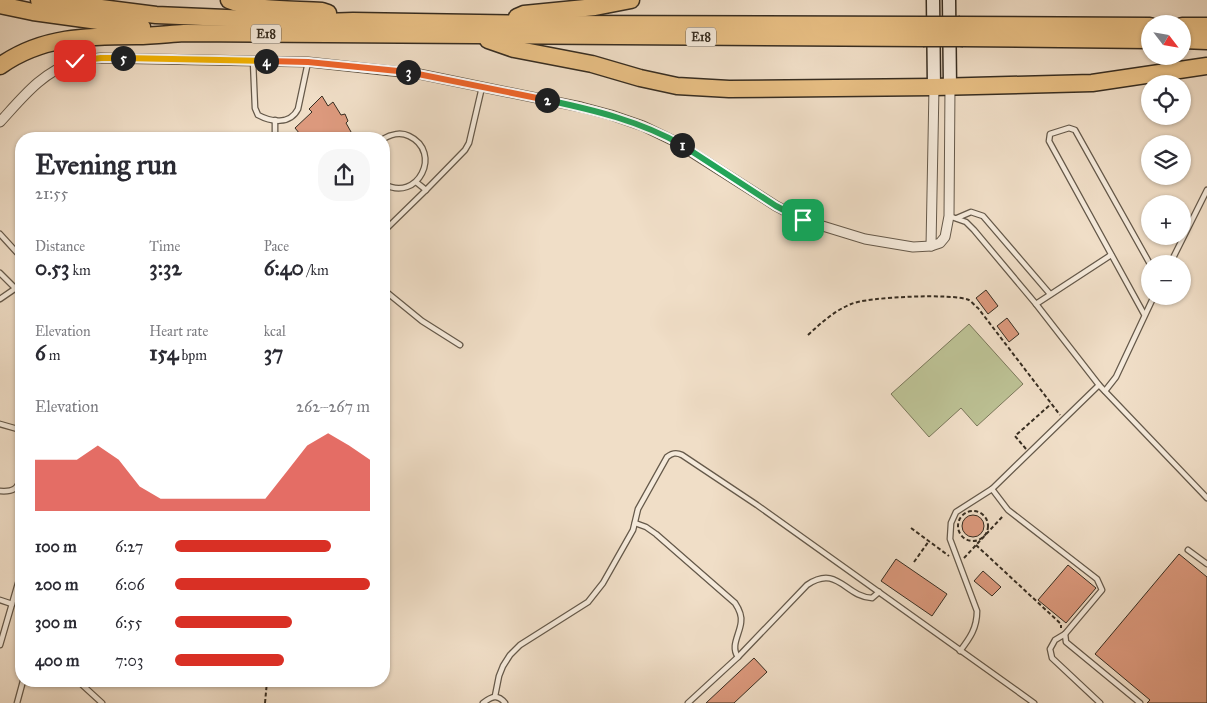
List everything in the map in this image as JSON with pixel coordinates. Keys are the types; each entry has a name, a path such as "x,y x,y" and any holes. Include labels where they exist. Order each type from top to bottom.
{"highway":[{"name":"E18","path":"39,0 156,15 323,22 506,23 924,32"},
{"path":"229,0 235,3 271,8 322,11 353,21"},
{"path":"506,23 524,14 595,7 631,0"},
{"name":"E18","path":"0,5 33,12 184,33 479,36 924,32 1141,26"},
{"path":"1191,26 1207,26"},
{"name":"E18","path":"961,31 1141,40"},
{"path":"0,66 31,49 57,41 85,36 184,33"},
{"path":"479,36 514,48 592,64 640,78 678,86 729,89 942,87 1092,83 1207,66"},
{"path":"1191,40 1207,41"}],"street":[{"path":"0,122 33,86 52,71 75,61 101,58 308,62 419,74 581,107 611,115 643,126 674,141 776,206 803,220 865,239 913,247 931,246 940,243 945,237 953,217 933,0"},
{"path":"931,246 949,0"}],"lane":[{"path":"253,61 258,115 265,119 275,120 288,120 294,116 298,109 308,62"},
{"path":"390,225 465,150 469,143 482,87"},
{"path":"275,120 275,132"},
{"path":"1144,314 1049,141 1050,134 1069,128 1075,130 1145,255"},
{"path":"390,136 407,135 416,140 422,147 426,165 416,182 399,188 390,187"},
{"path":"416,182 426,190"},
{"path":"1174,255 1207,190"},
{"path":"953,217 971,212 983,216 1050,294"},
{"path":"953,217 974,230 1036,304 1099,386 1207,498"},
{"path":"0,234 15,250"},
{"path":"1036,304 1111,255"},
{"path":"0,272 15,287"},
{"path":"0,299 15,289"},
{"path":"390,295 422,321 460,345"},
{"path":"1104,391 1116,377 1149,305"},
{"path":"960,650 973,632 977,622 977,611 950,539 951,523 956,512 992,489 1099,386"},
{"path":"0,424 15,428"},
{"path":"496,696 499,676 510,655 520,645 588,602 603,583 626,543 635,523 638,509 667,457 677,453 757,505 1034,703"},
{"path":"0,491 12,492 15,489"},
{"path":"992,489 1008,510 1097,579 1102,590 1063,635 1055,640 1050,649 1052,658 1100,703"},
{"path":"635,523 646,527 656,534 736,603 740,611 741,621 735,649 738,657"},
{"path":"1188,550 1207,564"},
{"path":"688,703 738,657 807,584 816,578 832,578 865,598 872,598 879,592"},
{"path":"0,645 15,594"},
{"path":"0,600 12,604"},
{"path":"1063,635 1066,642 1140,703"},
{"path":"17,703 21,687"},
{"path":"85,687 102,703"},
{"path":"484,703 496,696 505,703"}],"path":[{"path":"808,335 835,311 853,302 947,297 969,300 978,308 1064,419"},
{"path":"1029,452 1015,436 1051,404"},
{"path":"912,528 959,563 1008,510"},
{"path":"973,511 982,514 988,522 987,532 984,536 976,541 966,540 959,532 960,518 973,511"},
{"path":"914,562 929,541"},
{"path":"976,546 1061,624 1063,635"},
{"path":"265,703 266,687"}],"green space":[{"path":"969,324 1023,384 977,426 961,408 929,437 891,394"}],"building":[{"path":"322,96 328,106 333,102 341,115 345,114 348,121 346,123 351,132 298,132 295,128 312,112 309,109"},
{"path":"986,290 998,306 988,314 976,298"},
{"path":"1007,318 1019,334 1009,342 997,326"},
{"path":"973,515 981,518 984,526 981,534 973,537 965,534 962,526 965,518"},
{"path":"1179,554 1207,577 1207,703 1147,703 1150,700 1095,654"},
{"path":"896,559 947,594 932,616 881,581"},
{"path":"1068,565 1096,588 1066,623 1038,600"},
{"path":"983,571 1001,587 992,596 974,581"},
{"path":"754,658 767,672 734,703 706,703"}],"route":[{"path":"75,61 101,58 308,62 419,74 581,107 643,126 674,141 776,206 803,220"}]}
